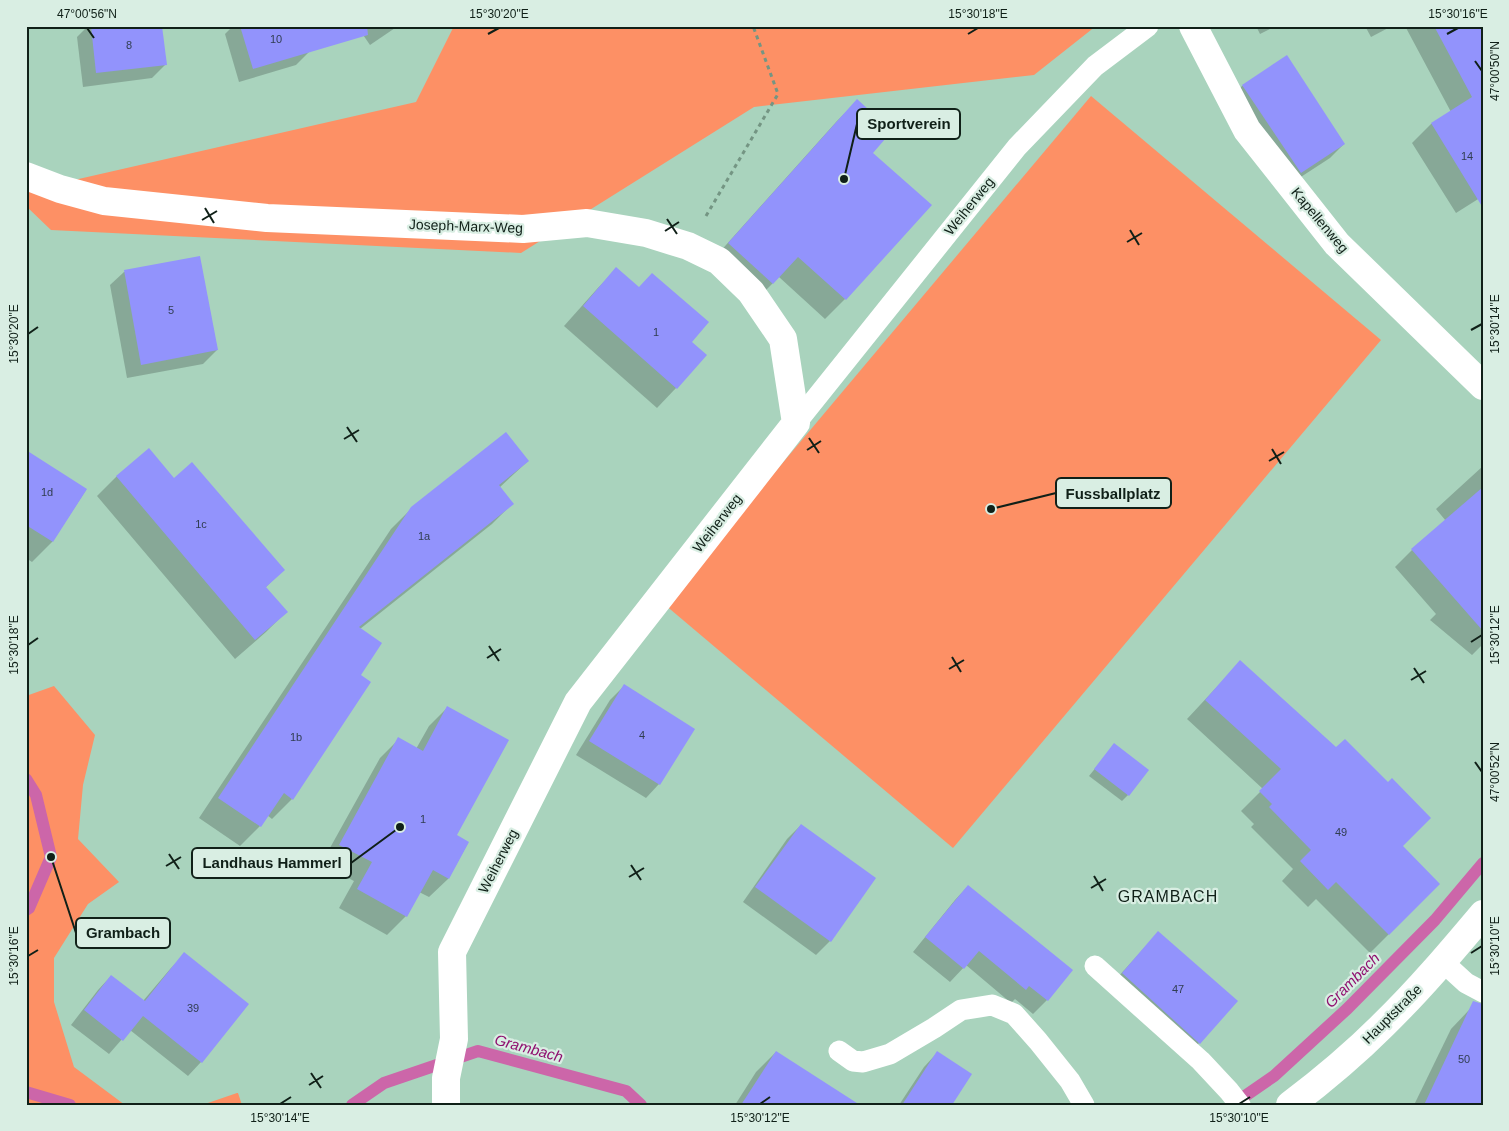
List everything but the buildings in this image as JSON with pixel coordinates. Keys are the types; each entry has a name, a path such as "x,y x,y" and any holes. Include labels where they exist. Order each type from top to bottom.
{"street":[{"name":"Kapellenweg","path":"1193,26 1247,130 1337,244 1483,386"},
{"name":"Joseph-Marx-Weg","path":"26,176 60,189 104,200 266,218 523,229 587,223 646,232 688,246 719,261 751,292 783,339 796,423"},
{"name":"Weiherweg","path":"446,1092 454,1039 452,952 578,702 796,423"},
{"name":"Hauptstraße","path":"1290,1105 1332,1072 1383,1025 1443,962 1483,914"}],"lane":[{"name":"Weiherweg","path":"796,423 1017,147 1095,66 1148,26"},
{"path":"1443,962 1466,983 1483,992"},
{"path":"1095,966 1201,1061 1235,1098"},
{"path":"838,1051 853,1061 863,1062 890,1054 961,1010 992,1005 1014,1014 1038,1040 1070,1081 1084,1105"}],"path":[{"path":"688,246 778,94 752,26"}],"shaded area":[{"path":"454,26 1096,26 1034,75 754,107 521,253 51,230 26,206 26,191 416,102"},
{"path":"1091,96 1381,340 953,848 664,604"},
{"path":"54,686 95,735 83,785 78,839 119,882 88,904 54,958 54,1002 74,1067 125,1105 26,1105 26,696"},
{"path":"237,1093 242,1105 202,1105"}],"waterway":[{"name":"Grambach","path":"26,779 36,795 51,857 29,908 26,910"},
{"name":"Grambach","path":"1232,1105 1274,1076 1347,1009 1435,920 1483,863"},
{"name":"Grambach","path":"352,1105 384,1083 478,1051 626,1091 641,1105"},
{"name":"Grambach","path":"26,1092 70,1105"}],"place":[{"name":"Sportverein","path":"844,179"},
{"name":"Fussballplatz","path":"991,509"},
{"name":"Landhaus Hammerl","path":"400,827"},
{"name":"Grambach","path":"51,857"}],"district":[{"name":"GRAMBACH","path":"1168,896"}]}
